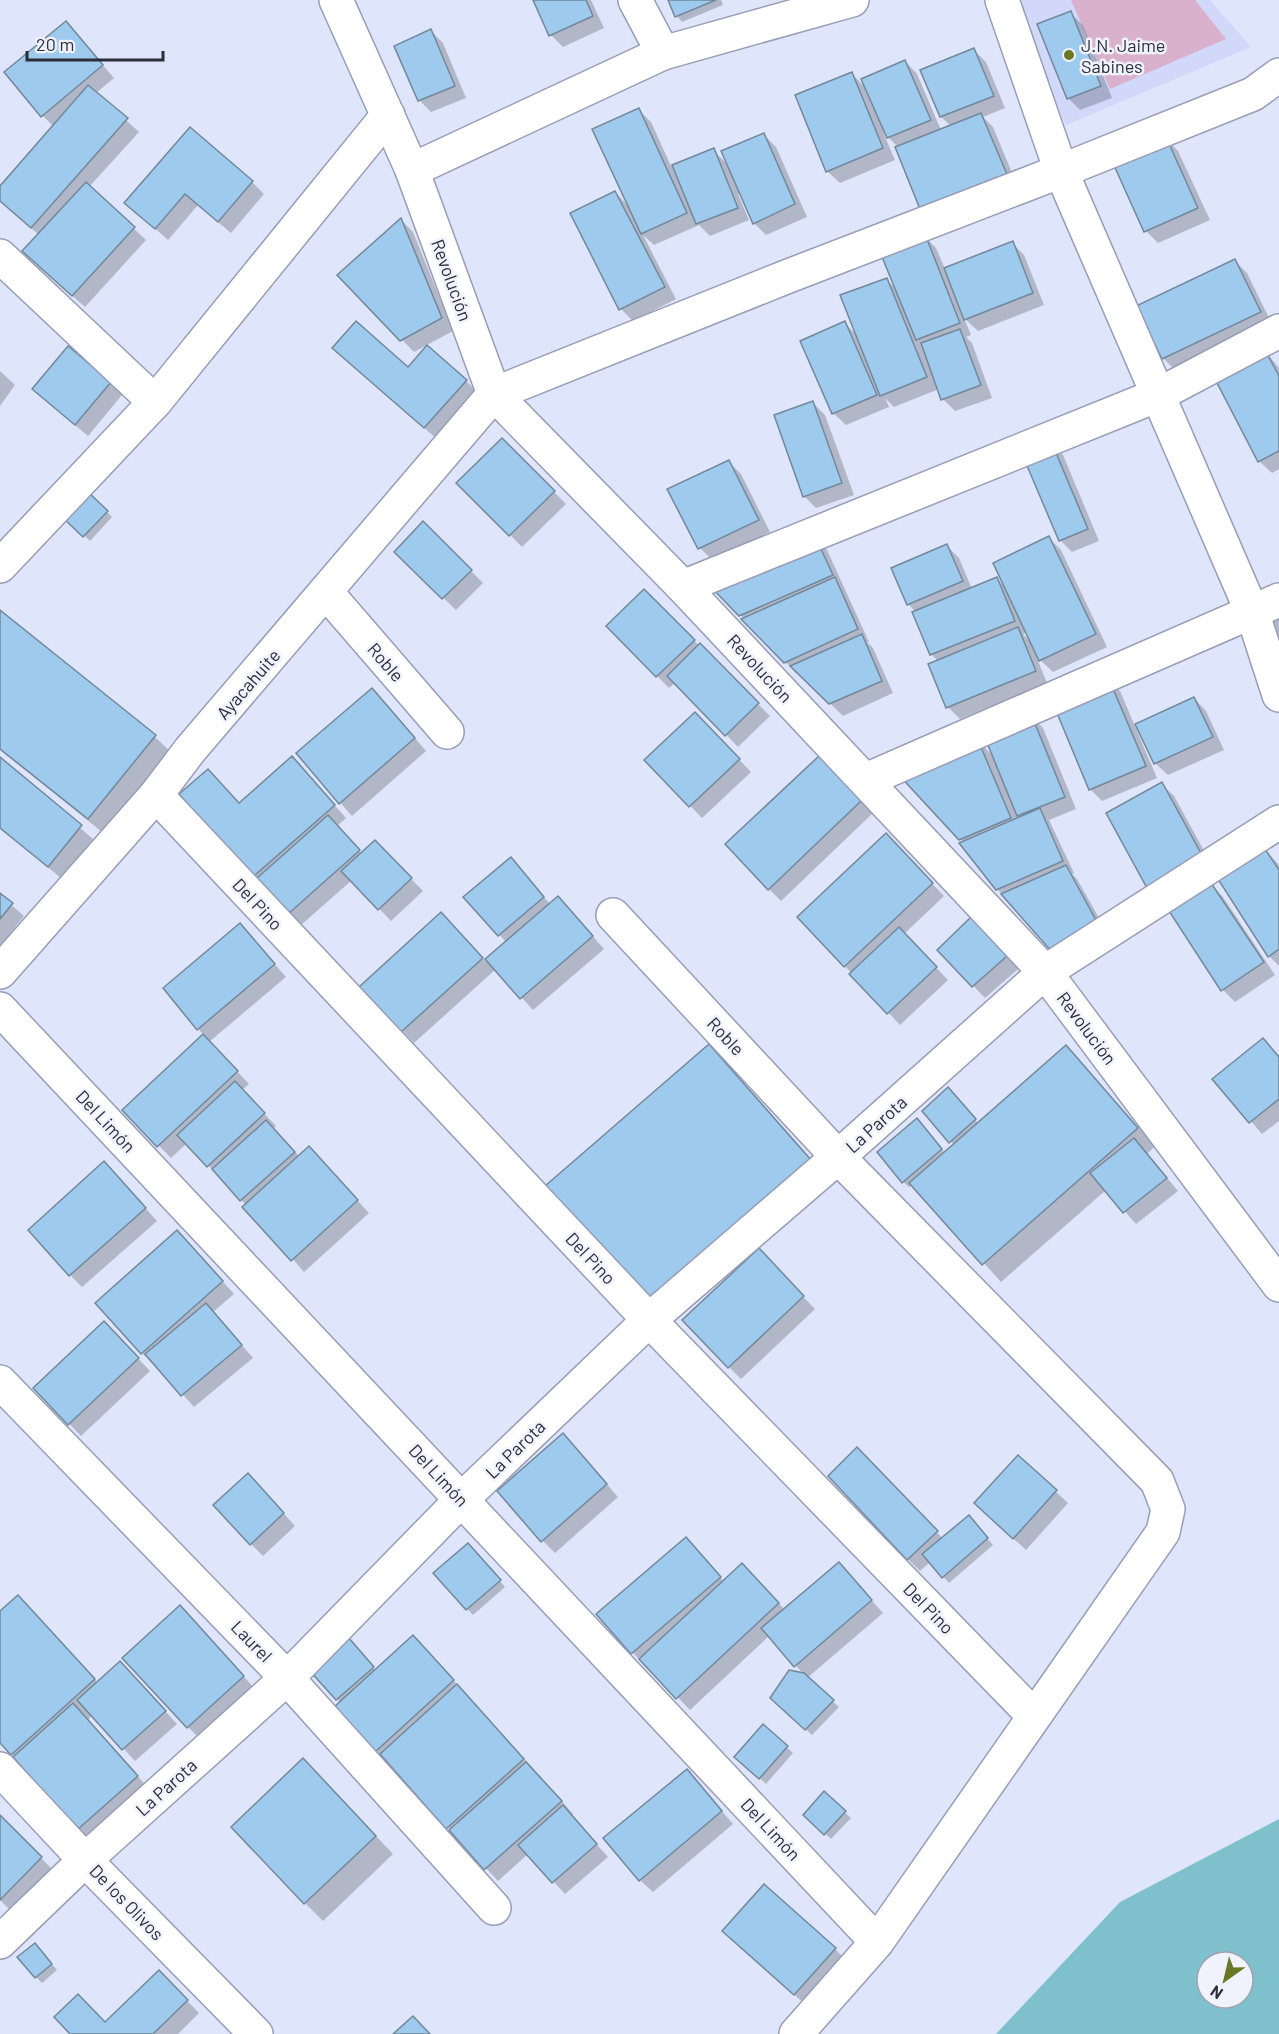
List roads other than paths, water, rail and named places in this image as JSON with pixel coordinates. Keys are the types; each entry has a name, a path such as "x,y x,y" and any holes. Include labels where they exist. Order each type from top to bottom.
{"street":[{"name":"Revolución","path":"336,0 412,170 494,394 683,587 1045,972 1279,1285"},
{"path":"635,0 663,53"},
{"path":"412,170 663,53 852,0"},
{"path":"1002,0 1061,171 1158,395 1265,606 1279,695"},
{"path":"494,394 1253,94 1279,75"},
{"path":"0,566 155,402 388,116"},
{"path":"0,256 155,402"},
{"path":"683,587 1158,395 1279,331"},
{"name":"Ayacahuite","path":"0,972 156,795 190,750 494,394"},
{"name":"Roble","path":"326,592 447,732"},
{"path":"866,780 1265,606"},
{"name":"Del Pino","path":"156,795 649,1320 1033,1715"},
{"name":"La Parota","path":"0,1942 85,1860 287,1678 462,1499 649,1320 838,1157 1045,972 1279,822"},
{"name":"Roble","path":"613,915 838,1157 1157,1481 1168,1509 1163,1532 1033,1715 877,1942 796,2034"},
{"name":"Del Limón","path":"0,1009 877,1942"},
{"name":"Laurel","path":"0,1382 287,1678 494,1908"},
{"name":"De los Olivos","path":"0,1769 85,1860 256,2034"}],"place":[{"name":"J.N. Jaime Sabines","path":"1069,55"}]}
